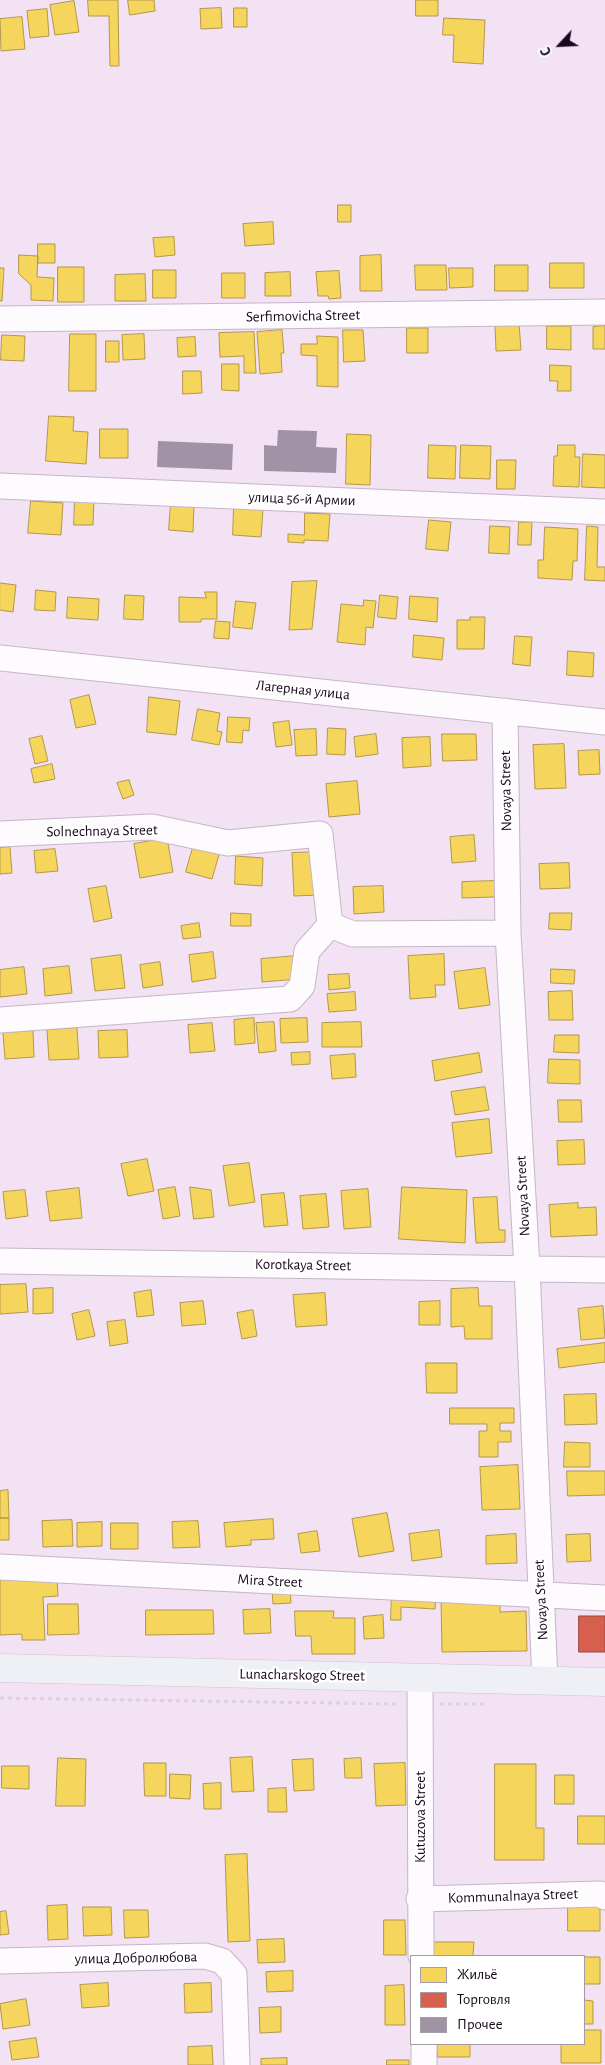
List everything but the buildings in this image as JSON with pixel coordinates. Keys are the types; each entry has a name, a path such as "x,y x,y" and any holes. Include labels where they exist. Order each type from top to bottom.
{"main road":[{"name":"Lunacharskogo Street","path":"0,1668 605,1682"}],"street":[{"name":"Serfimovicha Street","path":"0,319 605,312"},
{"name":"улица 56-й Армии","path":"0,486 605,512"},
{"name":"Лагерная улица","path":"0,658 605,722"},
{"name":"Novaya Street","path":"505,711 508,933 527,1268 545,1680"},
{"name":"Solnechnaya Street","path":"0,834 152,827 228,843 320,834 330,925"},
{"path":"0,1020 290,999 302,986 307,951 330,925 353,934 508,933"},
{"name":"Korotkaya Street","path":"0,1261 605,1270"},
{"name":"Mira Street","path":"0,1567 605,1598"},
{"name":"Kutuzova Street","path":"420,1678 419,1899 421,1955"},
{"name":"Kommunalnaya Street","path":"419,1899 600,1894 605,1897"},
{"name":"улица Добролюбова","path":"0,1961 205,1956 222,1961 234,1974 237,2065"},
{"path":"424,2045 424,2065"}],"path":[{"path":"0,1698 420,1705 490,1704"}]}
